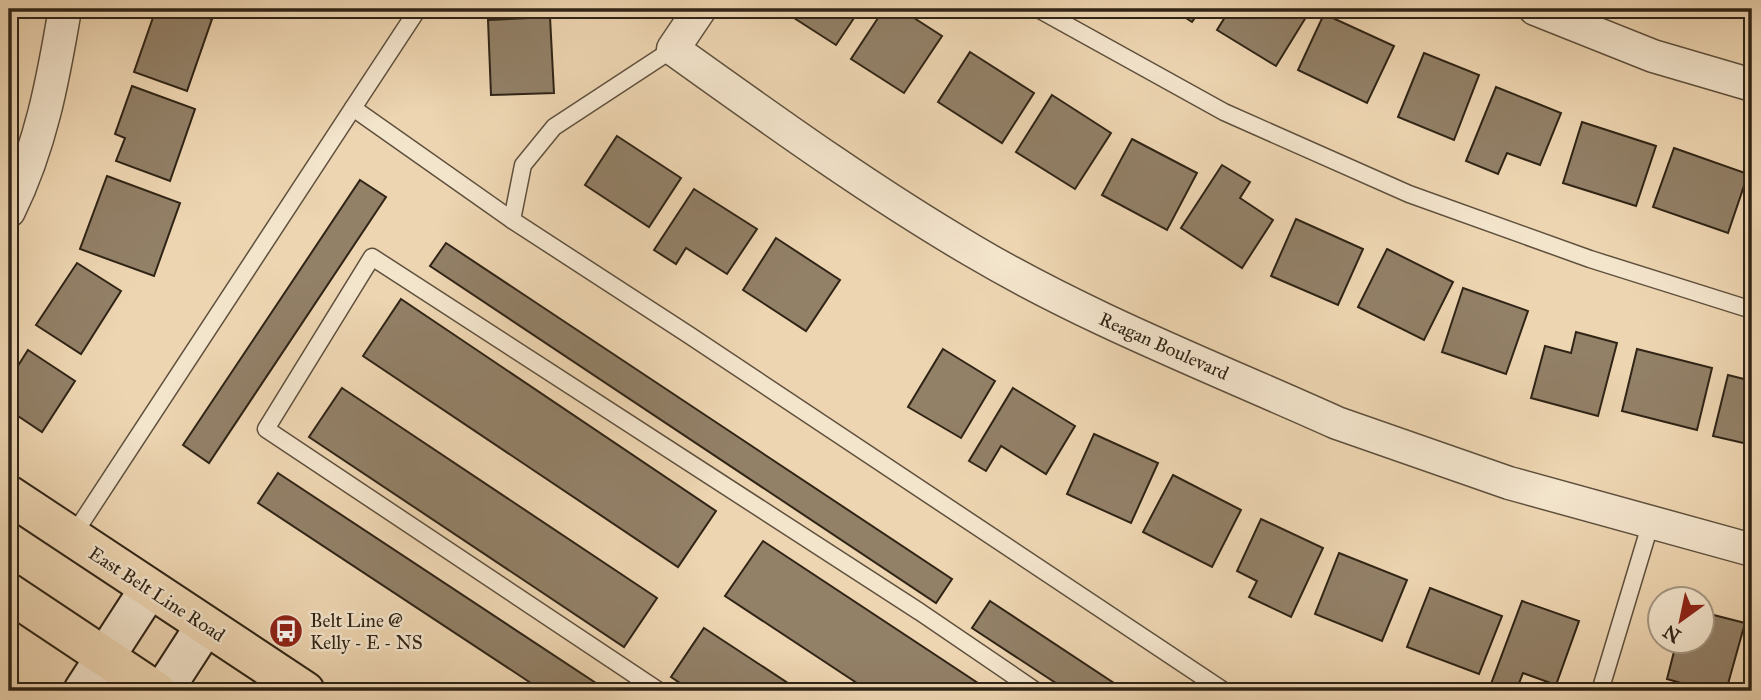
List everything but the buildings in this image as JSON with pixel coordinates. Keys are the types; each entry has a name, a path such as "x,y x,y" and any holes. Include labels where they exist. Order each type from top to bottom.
{"main road":[{"name":"East Belt Line Road","path":"9,495 305,691"},
{"path":"9,593 156,691"}],"street":[{"path":"9,211 24,181 50,94 65,9"},
{"path":"673,50 700,9"},
{"path":"1535,9 1653,56 1752,85"},
{"name":"Reagan Boulevard","path":"673,50 852,175 974,251 1103,318 1337,423 1509,482 1752,550"},
{"path":"83,691 149,589"},
{"path":"163,691 205,626"}],"lane":[{"path":"72,537 418,9"},
{"path":"1038,9 1224,111 1409,194 1590,259 1752,310"},
{"path":"512,220 523,165 554,127 673,50"},
{"path":"353,108 512,220 1224,691"},
{"path":"659,691 266,429 372,257 920,612 1036,691"},
{"path":"1600,691 1651,522"}],"place":[{"name":"Belt Line @ Kelly - E - NS","path":"286,631"}]}
